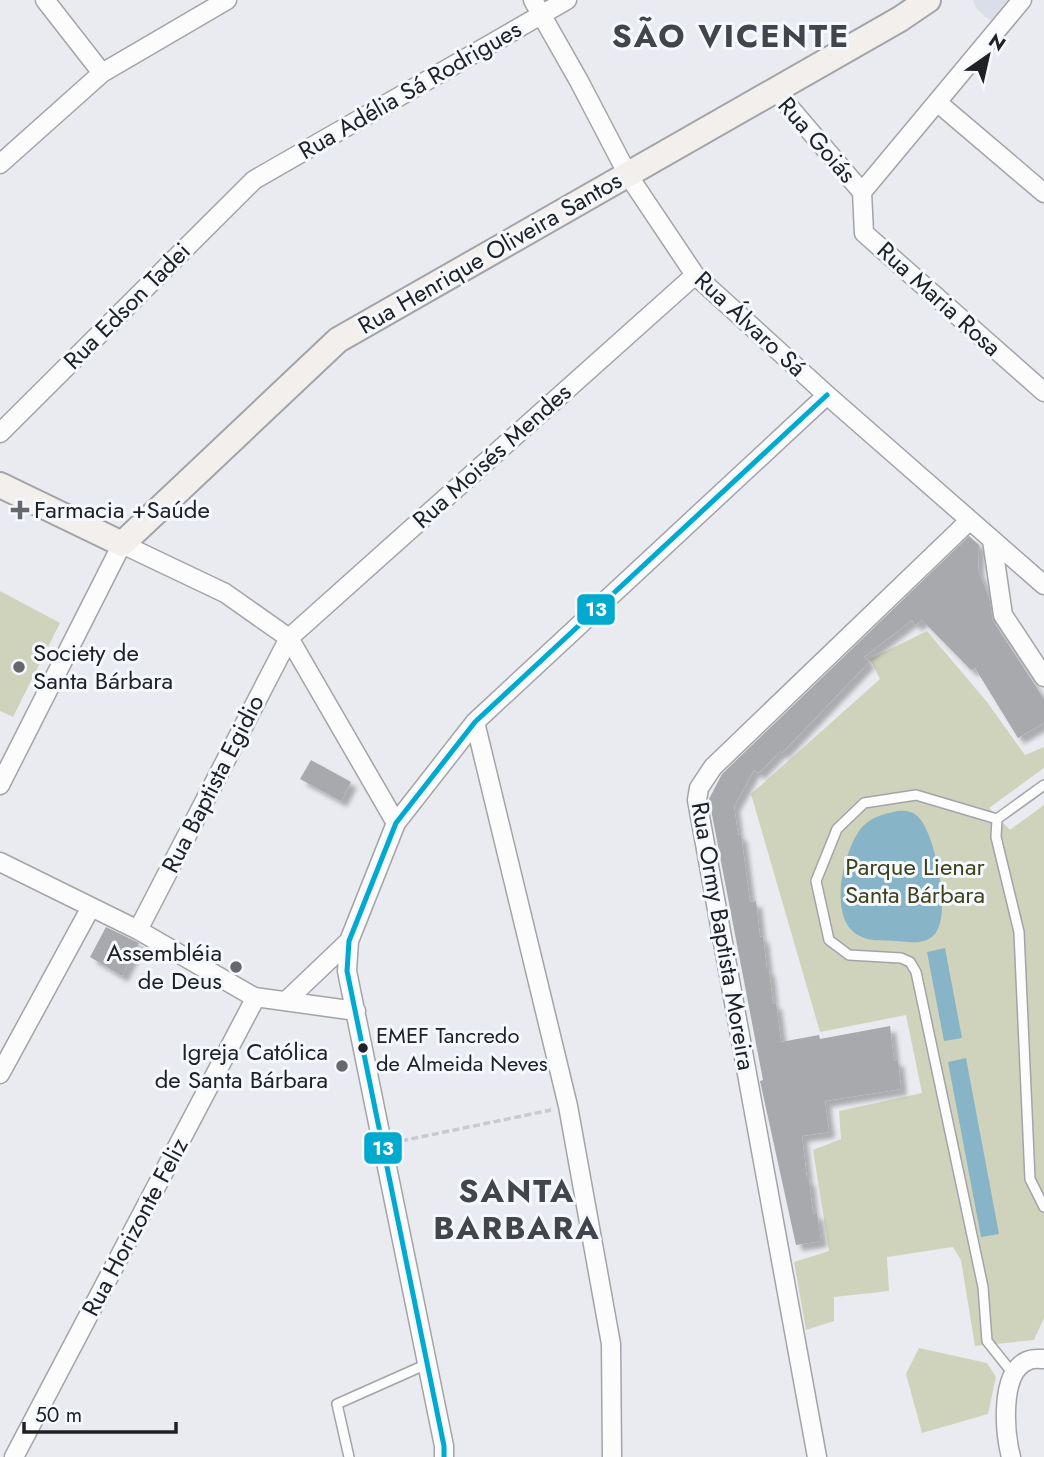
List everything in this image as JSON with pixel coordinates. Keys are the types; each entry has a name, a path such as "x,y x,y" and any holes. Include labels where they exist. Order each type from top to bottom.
{"street":[{"path":"45,0 102,73"},
{"path":"0,164 102,73 227,0"},
{"name":"Rua Adélia Sá Rodrigues","path":"254,180 537,7 567,0"},
{"name":"Rua Henrique Oliveira Santos","path":"122,544 338,340 900,19 928,0"},
{"name":"Rua Goiás","path":"774,89 862,192 1022,0"},
{"name":"Rua Álvaro Sá","path":"537,7 628,175 695,275 1044,585"},
{"path":"937,102 1044,193"},
{"name":"Rua Edson Tadei","path":"0,433 254,180"},
{"name":"Rua Maria Rosa","path":"862,192 864,233 1044,392"},
{"name":"Rua Moisés Mendes","path":"289,638 695,275"},
{"path":"444,1457 444,1446 347,971 349,941 396,823 475,722 827,395"},
{"path":"0,485 225,593 289,638 396,823"},
{"name":"Rua Ormy Baptista Moreira","path":"817,1457 696,800 699,788 713,767 969,521"},
{"path":"992,540 1003,615 1044,677"},
{"path":"0,785 122,544"},
{"name":"Rua Baptista Egidio","path":"138,930 289,638"},
{"path":"475,722 568,1106 611,1344 612,1457"},
{"path":"0,862 138,930 256,997 356,1011"},
{"path":"0,1074 91,907"},
{"path":"286,1001 349,941"},
{"name":"Rua Horizonte Feliz","path":"14,1457 256,997"},
{"path":"1011,1457 1006,1403 1018,1370 1028,1360 1044,1359"}],"lane":[{"path":"997,819 1044,785"},
{"path":"997,819 916,795 864,803 837,829 816,881 829,940 849,955 901,958 910,962 916,972 984,1287 987,1341 1018,1370"},
{"path":"997,819 996,837 1019,932 1031,1179 1044,1206"},
{"path":"349,1457 337,1404 427,1364"}],"path":[{"path":"382,1145 568,1106"}],"shaded area":[{"path":"973,0 1009,0 992,22 976,8"}],"green space":[{"name":"Society de Santa Bárbara","path":"0,591 60,623 13,717 0,711"},
{"name":"Parque Lienar Santa Bárbara","path":"927,631 987,702 1025,755 1044,747 1044,768 989,808 1010,830 1044,805 1044,1318 1034,1340 975,1346 961,1260 953,1247 887,1257 889,1291 834,1297 834,1321 806,1330 794,1262 829,1251 813,1150 841,1139 839,1111 922,1093 906,1015 820,1032 751,794 880,679 870,659"},
{"path":"919,1348 987,1363 996,1377 988,1414 922,1433 906,1374"}],"water":[{"path":"897,811 910,812 920,819 932,843 940,878 942,913 939,927 933,936 920,942 864,938 850,928 843,916 841,884 849,850 856,836 870,820"},
{"path":"945,948 962,1038 944,1041 927,952"},
{"path":"966,1058 999,1234 981,1237 948,1062"}],"building":[{"path":"969,536 979,545 978,570 989,597 993,621 1044,699 1044,723 1018,738 975,668 971,670 922,620 915,625 912,620 864,657 869,662 782,753 780,751 759,773 754,770 734,806 738,835 741,834 750,902 756,901 760,937 763,936 781,1042 819,1035 820,1039 890,1026 894,1061 898,1060 901,1089 825,1101 829,1132 802,1136 813,1214 817,1213 821,1241 796,1245 760,1081 763,1080 709,799 722,774"},
{"path":"311,760 351,782 341,801 300,779"},
{"path":"106,927 139,943 122,976 90,957"}],"transit line":[{"name":"13","path":"444,1457 444,1446 347,971 349,941 396,823 475,722 827,395"}],"place":[{"name":"Farmacia +Saúde","path":"20,510"},
{"name":"Society de Santa Bárbara","path":"19,667"},
{"name":"Assembléia de Deus","path":"236,967"},
{"name":"EMEF Tancredo de Almeida Neves","path":"363,1048"},
{"name":"Igreja Católica de Santa Bárbara","path":"342,1066"}],"district":[{"name":"SÃO VICENTE","path":"731,36"},
{"name":"SANTA BARBARA","path":"517,1210"}]}
